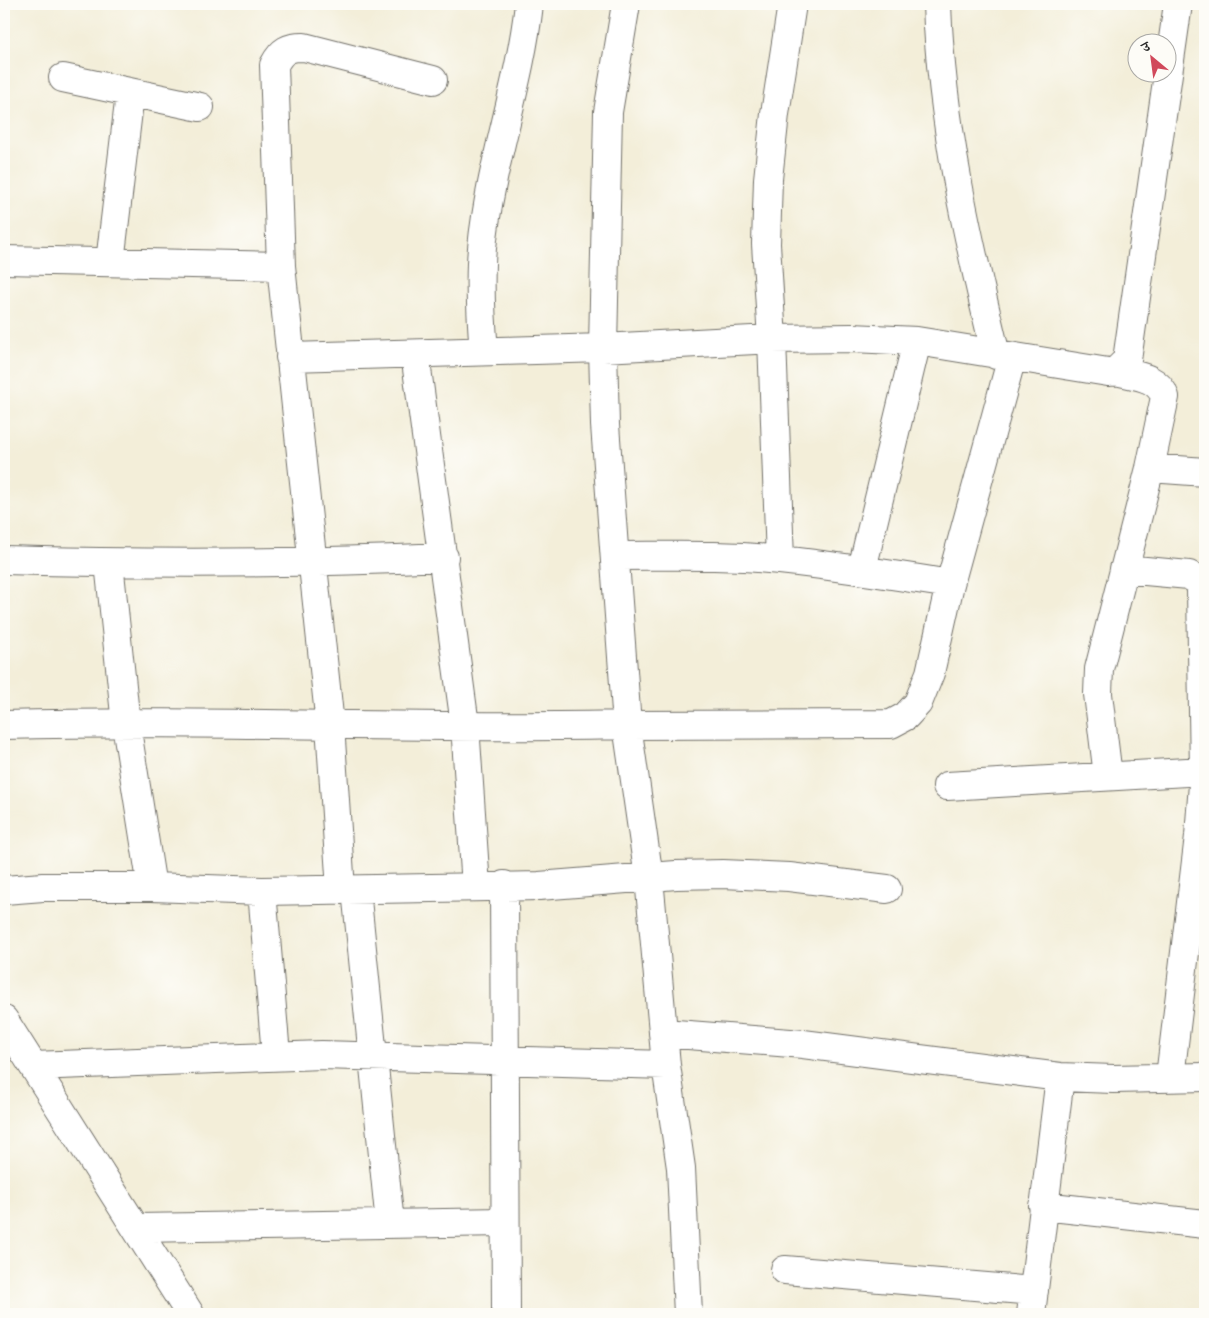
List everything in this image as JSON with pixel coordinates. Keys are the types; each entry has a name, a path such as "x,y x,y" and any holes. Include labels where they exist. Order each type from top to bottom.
{"street":[{"path":"484,351 481,318 482,248 489,202 517,78 529,4"},
{"path":"626,4 608,112 603,348 605,425 627,725 649,878 666,1065 681,1168 688,1314"},
{"path":"780,560 772,338 766,244 768,179 775,114 792,4"},
{"path":"4,724 89,722 126,724 466,725 521,728 627,725 891,724 906,716 918,703 930,673 1004,356 960,199 939,59 937,4"},
{"path":"1116,371 1127,360 1178,4"},
{"path":"390,1224 373,1056 349,890 290,358 281,266 274,65 280,53 291,47 304,47 433,80"},
{"path":"63,78 130,94 200,107"},
{"path":"110,262 130,94"},
{"path":"4,260 281,266"},
{"path":"290,358 603,348 772,338 852,338 917,341 1108,372 1116,371 1153,380 1162,387 1165,397 1163,412 1099,669 1098,694 1108,776"},
{"path":"862,570 917,341"},
{"path":"416,354 466,725 476,886"},
{"path":"1150,468 1205,472"},
{"path":"615,556 708,556 780,560 820,567 862,570 950,584"},
{"path":"4,560 109,563 312,563 444,557"},
{"path":"109,563 126,724 152,887"},
{"path":"1124,569 1188,575 1201,581 1204,771 1199,836 1198,896 1170,1077"},
{"path":"947,786 1204,771"},
{"path":"4,890 43,887 152,887 262,891 504,885 540,886 722,874 789,877 887,889"},
{"path":"504,885 506,1314"},
{"path":"262,891 276,1055"},
{"path":"4,1020 190,1314"},
{"path":"663,1033 803,1044 1060,1077 1205,1076"},
{"path":"33,1066 114,1064 276,1055 666,1065"},
{"path":"785,1270 1032,1302 1060,1077"},
{"path":"1043,1206 1205,1224"},
{"path":"136,1228 505,1222"}]}
